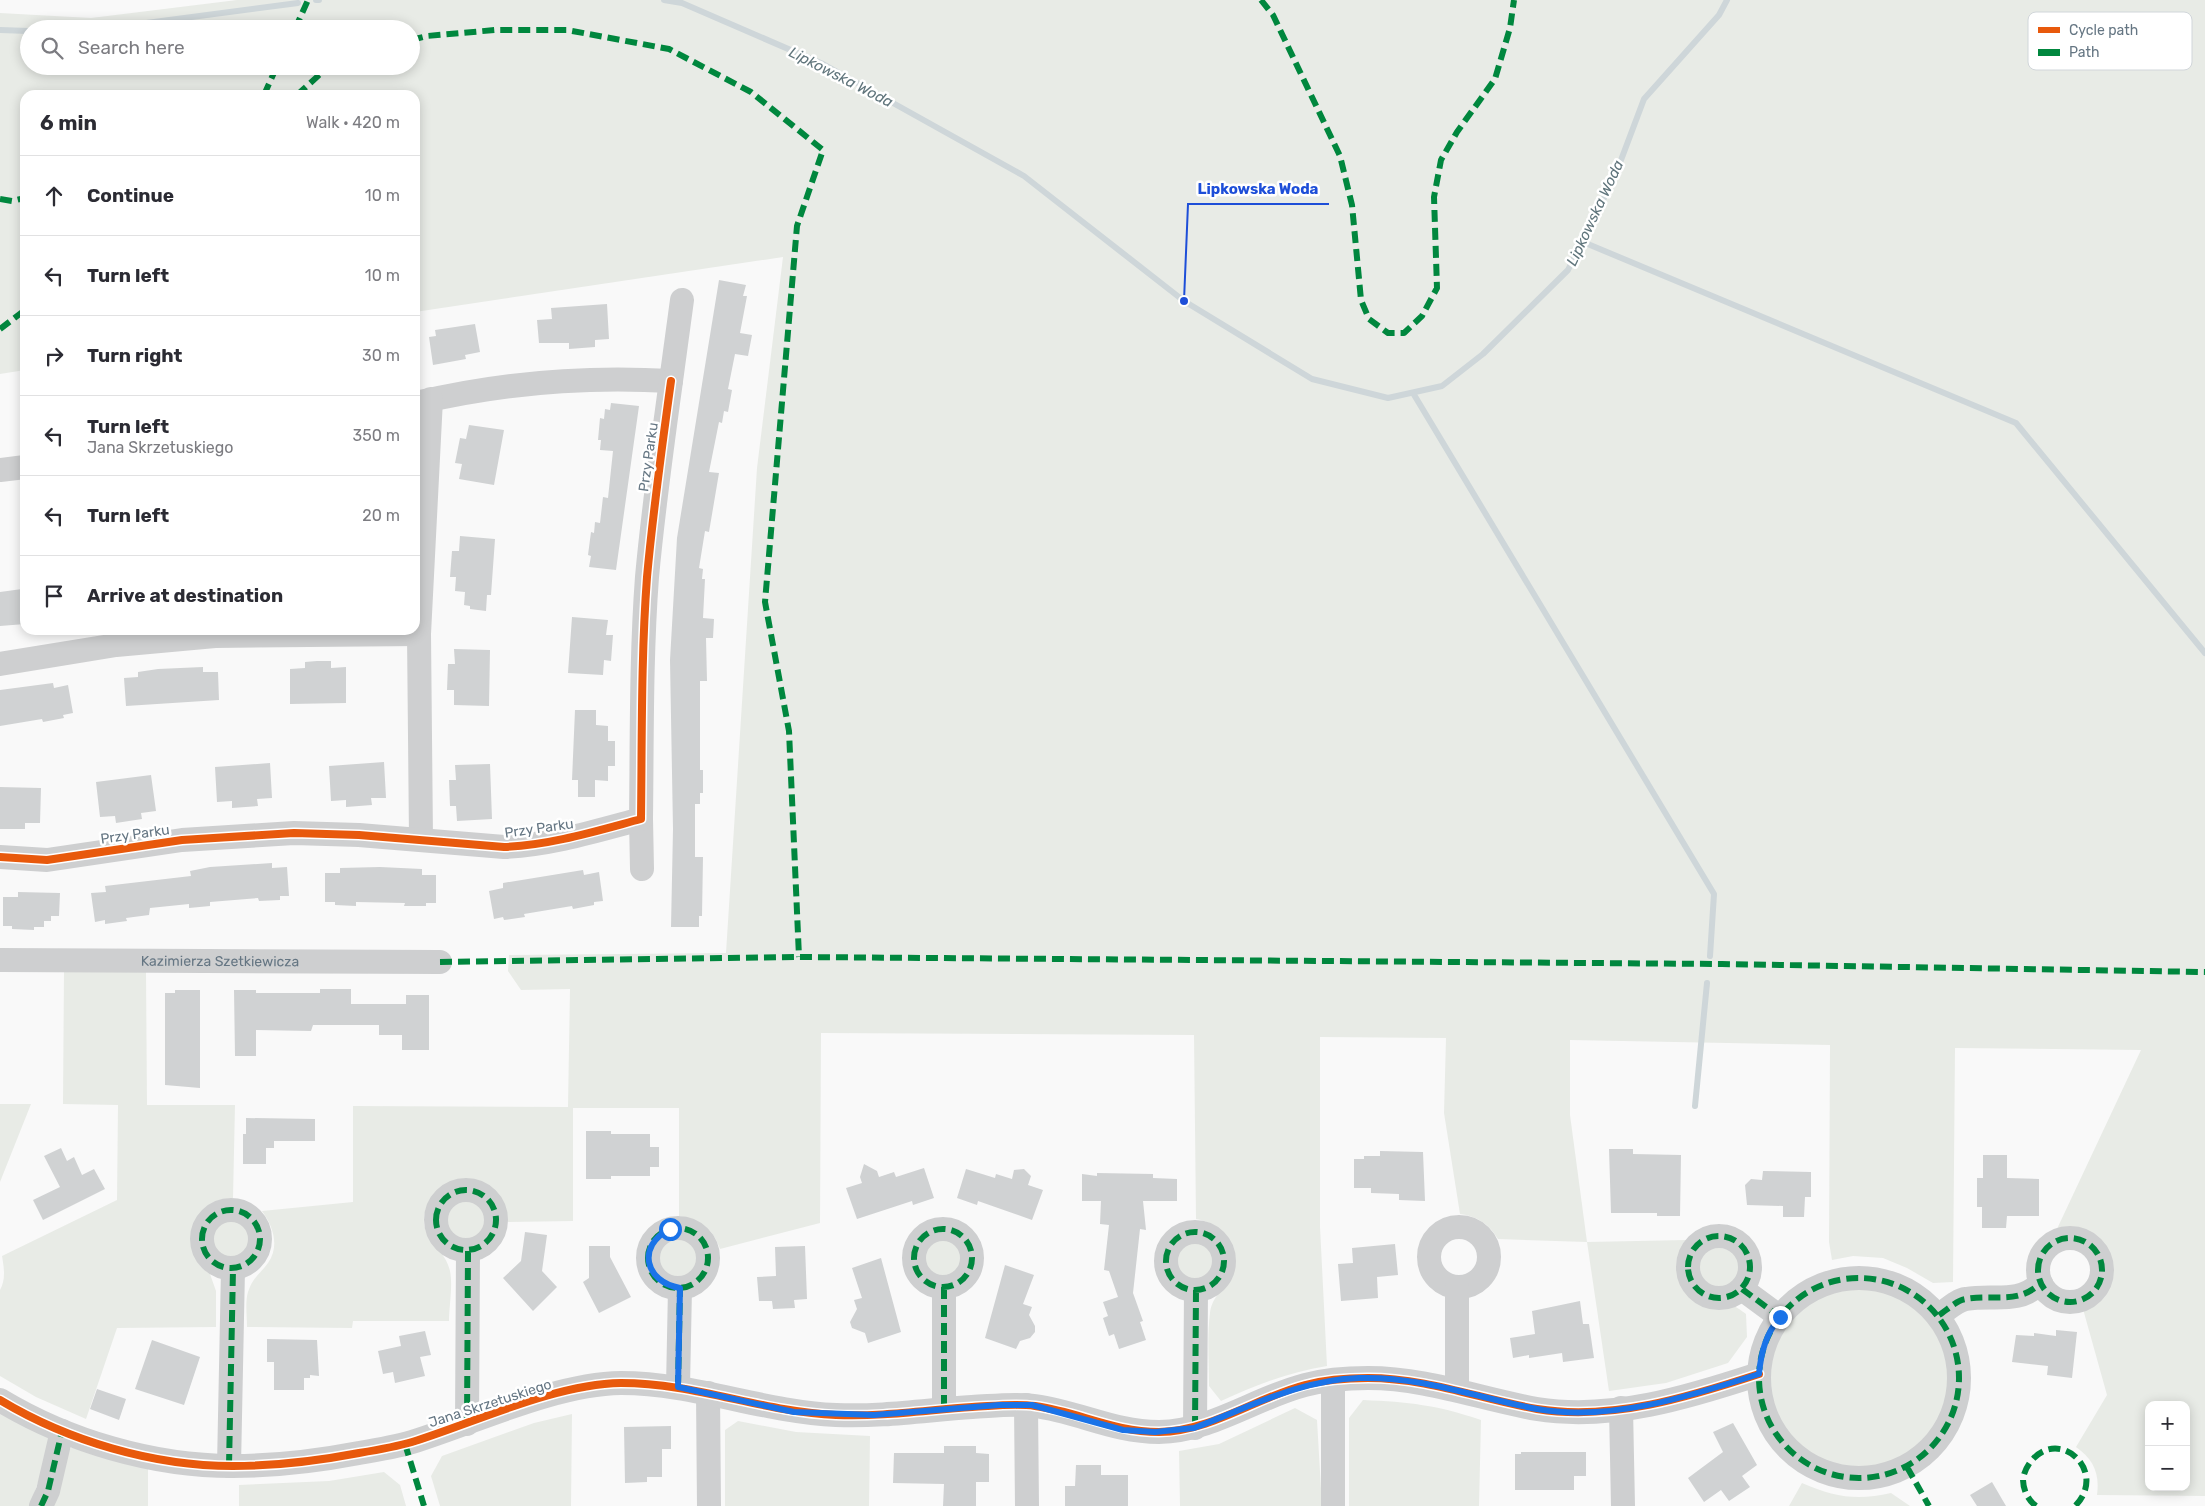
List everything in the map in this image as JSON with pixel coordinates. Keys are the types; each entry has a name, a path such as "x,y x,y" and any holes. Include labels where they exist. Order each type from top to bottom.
{"street":[{"name":"Przy Parku","path":"642,869 642,669 647,578 657,484 682,300"},
{"path":"420,545 423,401 523,383 635,379 671,381"},
{"path":"0,470 20,468"},
{"path":"0,664 116,645 215,636 317,635"},
{"path":"419,635 421,839"},
{"name":"Przy Parku","path":"0,857 47,860 182,840 294,833 421,839 504,847 522,846 554,842 641,819"},
{"name":"Kazimierza Szetkiewicza","path":"0,960 440,962"},
{"path":"467,1424 468,1250"},
{"path":"229,1466 233,1269"},
{"path":"1860,1277 1894,1284 1917,1293 1939,1315 1955,1349 1959,1366 1957,1394 1948,1427 1934,1446 1921,1459 1907,1467 1888,1474 1861,1478 1828,1474 1797,1458 1779,1439 1768,1422 1758,1388 1761,1352 1772,1327 1780,1317 1789,1305 1823,1284 1838,1279 1860,1277"},
{"path":"1939,1315 1964,1299 2012,1298 2030,1293 2041,1283"},
{"path":"944,1287 944,1409"},
{"path":"1457,1389 1458,1287"},
{"path":"678,1387 680,1288"},
{"path":"1742,1289 1780,1317"},
{"path":"1194,1428 1196,1290"},
{"name":"Jana Skrzetuskiego","path":"0,1400 62,1431 105,1446 175,1462 229,1466 308,1463 405,1444 564,1392 618,1383 678,1387 794,1412 837,1415 874,1415 1026,1405 1054,1410 1123,1430 1155,1432 1194,1428 1293,1389 1309,1384 1333,1381 1392,1378 1457,1389 1539,1409 1588,1411 1620,1408 1693,1395 1759,1374"},
{"path":"1333,1381 1333,1506"},
{"path":"708,1393 709,1506"},
{"path":"1026,1405 1027,1506"},
{"path":"1620,1408 1623,1506"},
{"path":"41,1506 48,1491 62,1431"}],"shaded area":[{"path":"237,0 2205,0 2205,1496 2097,1495 2098,1487 2094,1467 2087,1456 2076,1447 2107,1395 2083,1309 2098,1297 2107,1283 2110,1268 2108,1255 2101,1243 2089,1234 2074,1230 2056,1231 2141,1050 1955,1048 1953,1282 1933,1283 1907,1268 1883,1258 1853,1256 1832,1260 1829,1242 1830,1045 1570,1040 1570,1115 1587,1242 1498,1239 1491,1229 1482,1222 1460,1214 1444,1113 1446,1038 1320,1037 1320,1227 1327,1366 1273,1380 1221,1401 1209,1386 1209,1322 1213,1302 1228,1282 1235,1267 1235,1257 1233,1247 1223,1232 1206,1221 1196,1219 1194,1035 821,1033 820,1223 720,1249 714,1236 705,1226 679,1216 679,1108 573,1108 573,1221 508,1222 503,1205 497,1194 486,1185 467,1180 447,1184 432,1197 424,1217 424,1227 432,1242 447,1262 450,1271 449,1321 353,1321 352,1328 247,1327 246,1305 248,1292 254,1279 268,1263 274,1250 274,1236 262,1211 353,1202 353,1106 568,1107 570,989 521,990 508,971 509,955 726,953 757,468 783,257 420,311 420,90 20,90 20,371 0,374 0,13 91,18"},
{"path":"64,971 146,972 147,1105 235,1105 233,1198 219,1200 207,1207 199,1215 194,1225 192,1236 192,1247 195,1257 210,1274 216,1291 216,1327 117,1328 86,1419 36,1397 0,1376 0,1290 4,1273 2,1256 117,1200 118,1105 63,1104"},
{"path":"0,1104 31,1104 0,1182"},
{"path":"466,1200 480,1206 486,1220 480,1234 466,1240 452,1234 446,1220 452,1206"},
{"path":"233,1220 247,1226 253,1240 247,1254 233,1260 219,1254 213,1240 219,1226"},
{"path":"679,1237 693,1243 699,1257 693,1271 679,1277 665,1271 659,1257 665,1243"},
{"path":"945,1238 959,1244 965,1258 959,1272 945,1278 931,1272 925,1258 931,1244"},
{"path":"1195,1240 1209,1246 1215,1260 1209,1274 1195,1280 1181,1274 1175,1260 1181,1246"},
{"path":"1687,1240 1683,1250 1680,1271 1684,1288 1698,1301 1709,1306 1733,1306 1746,1314 1747,1337 1728,1363 1666,1383 1609,1391 1587,1242"},
{"path":"1720,1245 1735,1251 1741,1266 1735,1281 1720,1287 1705,1281 1699,1266 1705,1251"},
{"path":"1859,1286 1877,1288 1894,1293 1923,1313 1943,1342 1948,1359 1950,1377 1948,1395 1943,1412 1923,1441 1894,1461 1877,1466 1859,1468 1841,1466 1824,1461 1795,1441 1775,1412 1770,1395 1768,1377 1770,1359 1775,1342 1795,1313 1824,1293 1841,1288"},
{"path":"1363,1400 1423,1405 1481,1420 1479,1506 1349,1506 1349,1418"},
{"path":"1295,1408 1317,1420 1322,1506 1180,1506 1179,1451 1219,1444"},
{"path":"0,1410 45,1433 50,1441 30,1506 0,1506"},
{"path":"572,1414 571,1506 440,1506 431,1476 442,1456 534,1423"},
{"path":"738,1421 796,1432 870,1436 869,1506 725,1506 725,1430"},
{"path":"76,1446 148,1468 148,1506 49,1506 67,1450"},
{"path":"384,1472 400,1485 406,1506 239,1506 239,1485 329,1481"},
{"path":"1802,1483 1825,1492 1846,1496 1867,1497 1891,1493 1910,1506 1789,1506"}],"building":[{"path":"719,280 746,285 743,296 747,296 740,333 752,335 748,356 735,354 728,389 732,390 728,412 724,411 722,423 719,422 709,472 719,473 709,532 705,531 699,568 703,569 702,579 705,579 703,618 714,619 713,638 706,638 707,681 700,681 700,770 703,770 703,793 700,793 700,804 695,804 695,857 703,857 702,916 699,916 699,927 671,927 673,829 670,660 677,538"},
{"path":"607,304 609,339 595,340 595,347 569,349 569,343 539,343 537,320 552,319 551,308"},
{"path":"475,324 480,352 465,355 466,359 433,365 429,337 436,336 435,330"},
{"path":"611,403 639,406 616,570 589,567 591,556 588,555 591,532 594,533 595,522 600,523 603,497 608,498 613,451 600,450 601,440 598,440 600,418 604,419 605,409 610,410"},
{"path":"469,425 504,430 494,485 459,479 462,464 455,463 460,438 466,439"},
{"path":"460,536 495,539 491,595 487,595 486,611 470,609 470,606 464,605 465,592 455,591 456,577 450,577 452,551 459,551"},
{"path":"20,589 20,624 0,626 0,592"},
{"path":"572,617 608,620 606,635 613,635 611,661 604,660 603,675 568,673"},
{"path":"454,649 490,650 489,706 454,705 454,690 447,690 448,664 455,664"},
{"path":"331,661 331,668 346,667 346,703 290,704 290,669 305,668 305,662"},
{"path":"203,667 203,672 218,672 219,700 126,706 124,678 138,677 138,672 158,669"},
{"path":"53,683 54,688 68,685 73,713 63,715 64,718 43,722 42,719 0,726 0,690"},
{"path":"575,710 596,710 596,725 608,726 608,741 615,741 615,766 608,766 608,781 595,780 595,797 578,797 578,780 572,780"},
{"path":"384,762 386,798 371,798 372,805 346,807 346,800 331,801 329,766"},
{"path":"270,763 272,798 257,799 258,806 232,808 232,801 217,802 215,767"},
{"path":"490,764 492,819 457,821 456,806 450,806 449,780 456,780 455,765"},
{"path":"151,775 156,811 141,813 142,819 116,823 115,816 100,817 96,782"},
{"path":"0,787 41,788 40,823 25,823 25,829 0,829"},
{"path":"272,863 272,868 287,867 289,896 280,896 280,900 259,901 258,898 210,902 210,906 189,908 189,904 150,908 149,915 126,918 127,921 105,924 105,920 95,922 91,893 106,892 105,886 191,876 190,871 210,867"},
{"path":"340,868 422,869 422,875 436,875 436,903 426,903 426,906 404,906 405,903 356,902 356,906 335,905 335,902 325,902 325,873 340,873"},
{"path":"583,870 584,875 599,872 603,901 594,902 594,905 573,909 572,906 524,914 525,917 504,920 503,917 494,919 489,891 503,888 503,883"},
{"path":"18,892 60,893 59,916 51,916 51,921 44,921 44,927 34,927 34,930 12,929 12,926 3,926 3,897 18,897"},
{"path":"320,989 351,989 351,1004 406,1004 406,995 429,995 429,1050 402,1050 402,1035 379,1035 379,1025 313,1025 311,1031 256,1030 256,1056 235,1056 234,990 256,990 256,993 320,993"},
{"path":"175,990 200,990 200,1088 165,1085 165,993 175,993"},
{"path":"246,1118 315,1119 315,1141 274,1141 274,1148 266,1148 266,1164 243,1164 243,1134 246,1134"},
{"path":"586,1131 611,1131 611,1134 650,1134 650,1147 659,1147 659,1167 650,1167 650,1176 611,1176 611,1179 586,1179"},
{"path":"61,1148 67,1161 74,1157 82,1175 94,1169 105,1189 43,1220 33,1200 60,1187 44,1156"},
{"path":"1609,1149 1633,1149 1633,1154 1681,1155 1680,1216 1657,1216 1657,1213 1611,1213"},
{"path":"1380,1151 1423,1152 1425,1201 1399,1200 1399,1194 1371,1193 1371,1188 1354,1188 1354,1159 1364,1159 1364,1156 1380,1156"},
{"path":"1983,1155 2007,1155 2007,1178 2039,1179 2039,1216 2007,1216 2006,1228 1982,1228 1982,1207 1977,1207 1977,1178 1983,1178"},
{"path":"864,1164 877,1171 879,1177 894,1172 896,1177 924,1168 934,1198 913,1205 912,1201 857,1219 846,1188 862,1183 860,1177"},
{"path":"966,1169 995,1178 996,1174 1012,1179 1014,1170 1024,1169 1031,1176 1028,1185 1043,1190 1032,1220 978,1201 977,1205 957,1198"},
{"path":"1763,1171 1811,1172 1811,1197 1805,1197 1804,1217 1783,1217 1783,1206 1747,1205 1745,1185 1751,1179 1762,1180"},
{"path":"1097,1173 1153,1174 1153,1178 1177,1179 1177,1201 1143,1201 1146,1230 1140,1229 1133,1293 1143,1321 1140,1322 1146,1340 1119,1349 1114,1334 1109,1336 1103,1318 1108,1316 1103,1302 1118,1297 1109,1271 1104,1270 1109,1225 1100,1224 1101,1201 1082,1201 1082,1174 1097,1176"},
{"path":"525,1232 547,1235 542,1271 557,1287 533,1311 503,1278 521,1261"},
{"path":"1395,1244 1398,1275 1377,1277 1378,1298 1341,1301 1338,1264 1353,1263 1352,1248"},
{"path":"589,1246 610,1246 610,1257 631,1297 599,1313 583,1282 589,1278"},
{"path":"805,1246 807,1299 794,1300 795,1308 773,1309 772,1301 759,1301 757,1277 776,1276 775,1247"},
{"path":"881,1258 901,1332 868,1343 865,1333 852,1328 850,1322 857,1309 854,1300 862,1298 852,1268"},
{"path":"1005,1265 1034,1275 1023,1304 1032,1307 1029,1315 1035,1326 1035,1332 1030,1338 1020,1341 1016,1349 985,1338"},
{"path":"1580,1301 1583,1324 1589,1324 1594,1358 1563,1362 1562,1353 1529,1358 1529,1355 1513,1358 1510,1338 1535,1334 1532,1311"},
{"path":"2056,1330 2077,1332 2072,1378 2047,1375 2048,1366 2012,1362 2016,1335 2034,1336 2034,1333 2056,1336"},
{"path":"425,1331 431,1355 420,1357 425,1376 395,1383 393,1372 383,1374 378,1351 401,1346 399,1336"},
{"path":"267,1339 317,1340 319,1376 310,1375 310,1378 304,1378 304,1390 274,1390 274,1362 267,1362"},
{"path":"152,1340 200,1357 184,1405 135,1389"},
{"path":"97,1389 126,1399 119,1420 90,1409"},
{"path":"1733,1423 1757,1465 1742,1476 1750,1487 1729,1501 1721,1490 1704,1502 1688,1478 1723,1452 1713,1432"},
{"path":"671,1426 671,1449 662,1449 662,1477 647,1477 647,1482 625,1483 624,1427"},
{"path":"944,1446 976,1446 976,1453 989,1454 989,1482 976,1482 976,1506 943,1506 944,1484 893,1483 894,1453 944,1453"},
{"path":"1521,1452 1586,1452 1586,1476 1574,1476 1574,1490 1515,1490 1515,1454 1521,1454"},
{"path":"1076,1465 1101,1465 1101,1475 1128,1475 1128,1506 1065,1506 1065,1486 1075,1486"},
{"path":"1992,1482 2006,1506 1977,1506 1970,1495"}],"waterway":[{"name":"Lipkowska Woda","path":"664,0 682,3 823,64 1024,176 1184,301 1312,379 1388,398 1442,386 1483,354 1568,270 1615,176 1644,99 1719,15 1727,0"},
{"name":"Lipkowska Woda","path":"169,20 298,3"},
{"name":"Lipkowska Woda","path":"0,30 20,31"},
{"path":"1583,242 2016,423 2205,653"},
{"path":"1413,393 1714,894 1710,956"},
{"path":"1695,1106 1707,983"}],"marked path":[{"path":"299,20 308,0"},
{"path":"1261,0 1273,15 1340,156 1352,205 1361,300 1369,319 1388,333 1404,333 1422,316 1437,288 1434,197 1441,160 1457,132 1495,79 1510,28 1514,0"},
{"path":"420,38 495,30 567,30 669,49 751,92 823,150 797,226 765,602 789,731 799,957"},
{"path":"266,90 273,75"},
{"path":"303,90 319,75"},
{"path":"0,199 12,201 20,199"},
{"path":"0,329 20,314"},
{"path":"440,962 799,957 1722,964 2205,972"},
{"path":"466,1190 483,1195 491,1203 496,1220 491,1237 483,1245 466,1250 449,1245 441,1237 436,1220 441,1203 449,1195 466,1190"},
{"path":"225,1210 237,1210 247,1214 256,1223 260,1239 260,1245 252,1260 237,1268 225,1268 215,1264 206,1255 202,1245 202,1233 206,1223 215,1214 225,1210"},
{"path":"678,1228 694,1233 699,1237 703,1242 708,1258 703,1274 699,1279 694,1283 678,1288 662,1283 657,1279 653,1274 648,1258 653,1242 657,1237 662,1233 678,1228"},
{"path":"943,1229 954,1231 964,1237 970,1247 972,1258 970,1269 964,1279 954,1285 943,1287 932,1285 922,1279 916,1269 914,1258 916,1247 922,1237 932,1231 943,1229"},
{"path":"1195,1232 1206,1234 1216,1240 1222,1250 1224,1261 1222,1272 1216,1282 1206,1288 1195,1290 1184,1288 1174,1282 1168,1272 1166,1261 1168,1250 1174,1240 1184,1234 1195,1232"},
{"path":"1713,1236 1725,1236 1741,1245 1748,1255 1750,1267 1748,1279 1741,1289 1725,1298 1713,1298 1702,1293 1693,1284 1688,1273 1688,1261 1693,1250 1702,1241 1713,1236"},
{"path":"2070,1238 2088,1244 2096,1252 2102,1270 2096,1288 2088,1296 2070,1302 2052,1296 2044,1288 2038,1270 2044,1252 2052,1244 2070,1238"},
{"path":"467,1424 468,1251"},
{"path":"229,1466 233,1269"},
{"path":"1869,1278 1879,1279 1906,1289 1923,1300 1937,1314 1952,1340 1958,1358 1959,1378 1958,1398 1948,1425 1937,1442 1923,1456 1906,1467 1879,1477 1849,1478 1839,1477 1812,1467 1795,1456 1781,1442 1770,1425 1760,1398 1759,1368 1760,1358 1770,1331 1781,1314 1795,1300 1812,1289 1839,1279 1869,1278"},
{"path":"1939,1315 1963,1300 2014,1296 2032,1290 2041,1283"},
{"path":"944,1287 944,1409"},
{"path":"678,1387 680,1288"},
{"path":"1742,1289 1780,1317"},
{"path":"1195,1428 1196,1290"},
{"path":"41,1506 48,1491 62,1431"},
{"path":"405,1444 424,1506"},
{"path":"2036,1506 2026,1494 2023,1483 2024,1474 2033,1459 2044,1451 2056,1449 2068,1452 2077,1458 2084,1468 2086,1480 2084,1493 2075,1506"},
{"path":"1907,1467 1929,1506"}],"cycle path":[{"path":"0,857 47,860 182,840 294,833 359,835 504,847 522,846 590,833 641,819 643,667 647,577 671,381"},
{"path":"0,1400 54,1428 83,1439 142,1456 203,1465 249,1466 312,1461 393,1447 437,1434 543,1397 596,1385 621,1383 676,1388 782,1409 836,1415 887,1414 996,1405 1027,1405 1051,1409 1127,1429 1159,1432 1197,1426 1312,1383 1352,1378 1411,1381 1537,1409 1593,1412 1650,1405 1705,1391 1759,1374"}],"place":[{"name":"Lipkowska Woda","path":"1184,301"}],"route":[{"path":"670,1229 661,1234 652,1244 649,1264 658,1280 668,1286 680,1288 678,1387 794,1412 874,1415 999,1405 1032,1405 1123,1430 1181,1431 1227,1416 1309,1384 1359,1378 1392,1378 1419,1382 1457,1389 1539,1409 1588,1411 1630,1408 1693,1395 1759,1374 1761,1352 1772,1327 1780,1317"}]}
